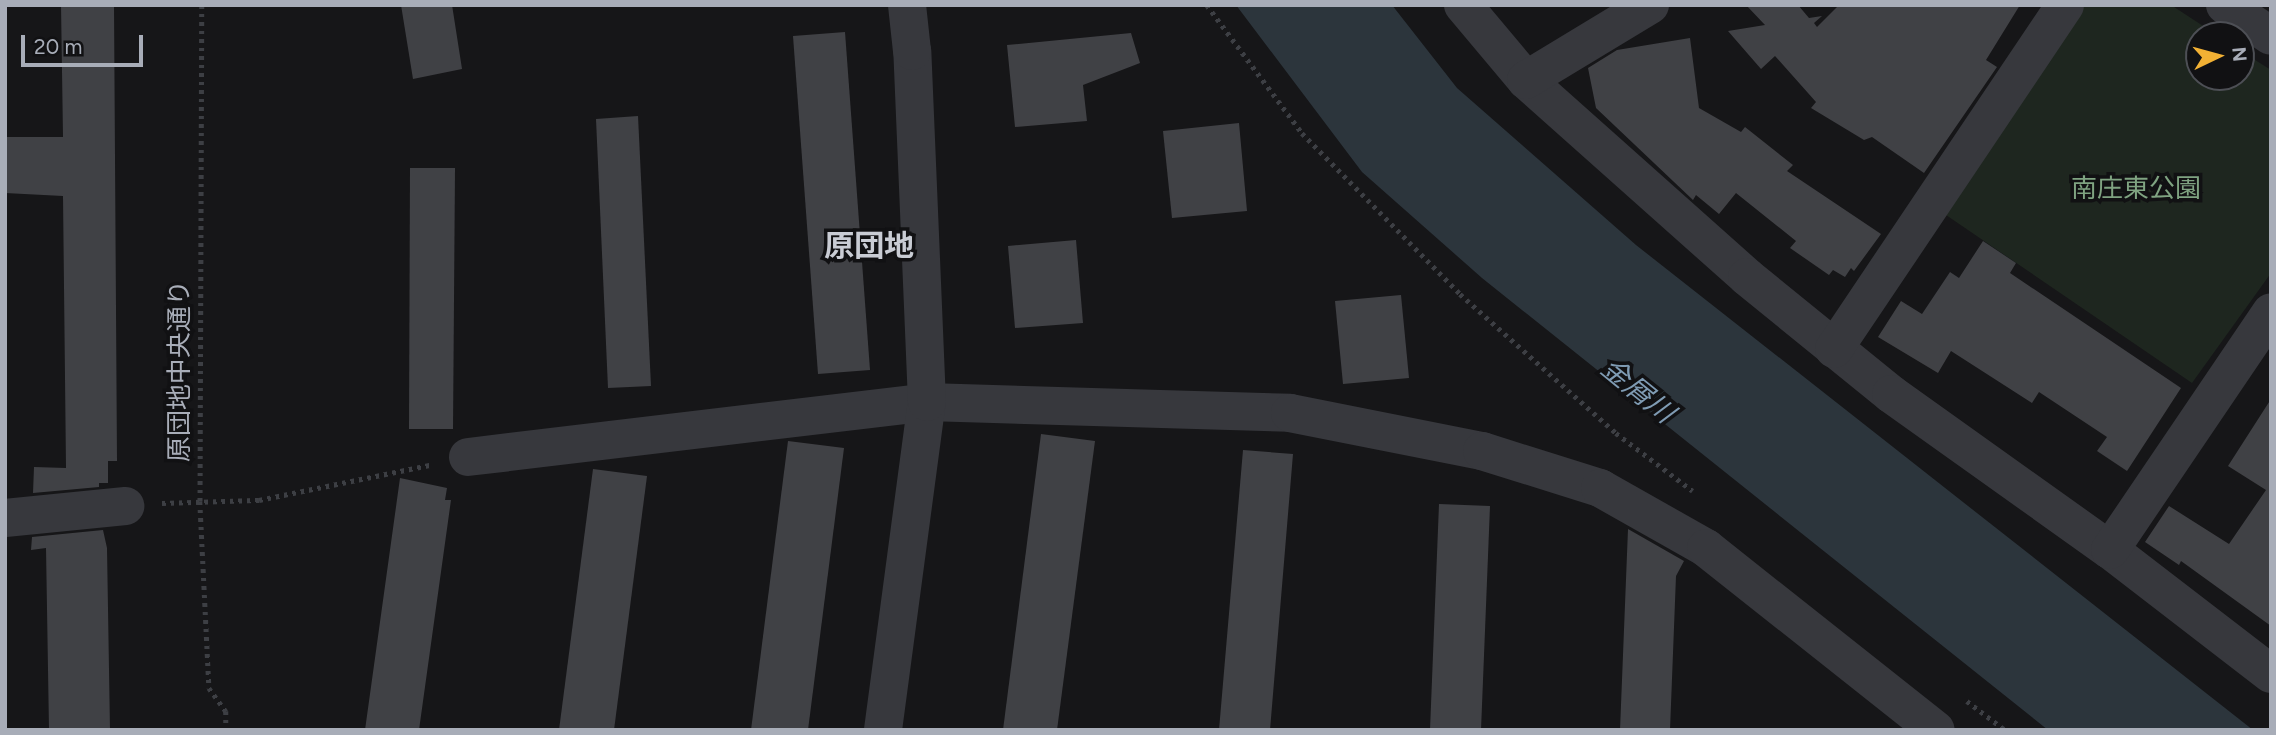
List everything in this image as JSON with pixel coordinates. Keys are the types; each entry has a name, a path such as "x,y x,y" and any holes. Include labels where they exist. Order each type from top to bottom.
{"street":[{"path":"883,730 927,402 912,51 906,5"},
{"path":"1463,5 1526,80 1747,277 1891,394 2110,550 2271,674"},
{"path":"1526,80 1650,5"},
{"path":"1835,349 2064,5"},
{"path":"2224,5 2271,36"},
{"path":"2110,550 2271,312"},
{"path":"468,457 927,402 1290,413 1482,451 1600,488 1706,548 1936,730"},
{"path":"5,518 125,506"}],"path":[{"name":"原団地中央通り","path":"202,5 200,501 209,688 226,712 226,730"},
{"path":"1207,5 1302,133 1460,295 1616,433 1694,492"},
{"path":"125,506 259,500 468,457"},
{"path":"1961,696 2005,730"}],"green space":[{"name":"南庄東公園","path":"2076,5 2171,5 2196,21 2185,21 2185,91 2255,91 2255,60 2271,70 2271,273 2192,383 1946,215"}],"water":[{"name":"金屑川","path":"1236,5 1392,5 1457,88 1636,245 2253,730 2048,730 1482,278 1362,172"}],"building":[{"path":"61,5 114,5 117,461 108,461 108,483 99,483 99,487 33,493 34,467 66,468 63,196 5,193 5,137 63,137"},
{"path":"401,5 452,5 462,69 413,79"},
{"path":"1746,5 1798,5 1809,18 1822,16 1814,23 1817,27 1839,5 2020,5 1986,60 1997,67 1924,173 1872,137 1864,140 1811,108 1816,102 1775,56 1761,69 1728,31 1765,25"},
{"path":"845,32 870,370 818,374 793,36"},
{"path":"1131,33 1140,63 1083,85 1087,121 1015,127 1007,45"},
{"path":"1690,38 1699,108 1741,132 1745,127 1793,165 1787,171 1881,234 1854,271 1851,268 1845,277 1833,270 1829,275 1790,248 1796,241 1736,193 1719,214 1696,195 1693,200 1596,108 1588,68 1617,50"},
{"path":"638,116 651,386 608,388 596,119"},
{"path":"1239,123 1247,211 1172,218 1163,131"},
{"path":"410,168 455,168 453,429 409,429"},
{"path":"1076,240 1083,323 1015,328 1008,246"},
{"path":"1983,241 2016,263 2010,273 2181,388 2127,471 2097,451 2107,437 2039,392 2032,403 1951,351 1938,373 1878,337 1901,301 1922,314 1950,272 1959,278"},
{"path":"1401,295 1409,378 1343,384 1335,301"},
{"path":"2271,399 2271,626 2181,561 2179,565 2145,542 2169,506 2229,544 2266,490 2228,466"},
{"path":"1041,434 1095,441 1057,730 1003,730"},
{"path":"788,441 844,448 808,730 751,730"},
{"path":"1243,450 1293,454 1270,730 1219,730"},
{"path":"593,469 647,476 614,730 559,730"},
{"path":"400,478 447,488 445,500 451,500 419,730 365,730"},
{"path":"1439,504 1490,506 1481,730 1430,730"},
{"path":"1628,529 1684,561 1676,576 1670,730 1620,730"},
{"path":"103,530 107,548 110,730 49,730 46,548 31,550 32,537"}],"district":[{"name":"原団地","path":"869,246"}]}
